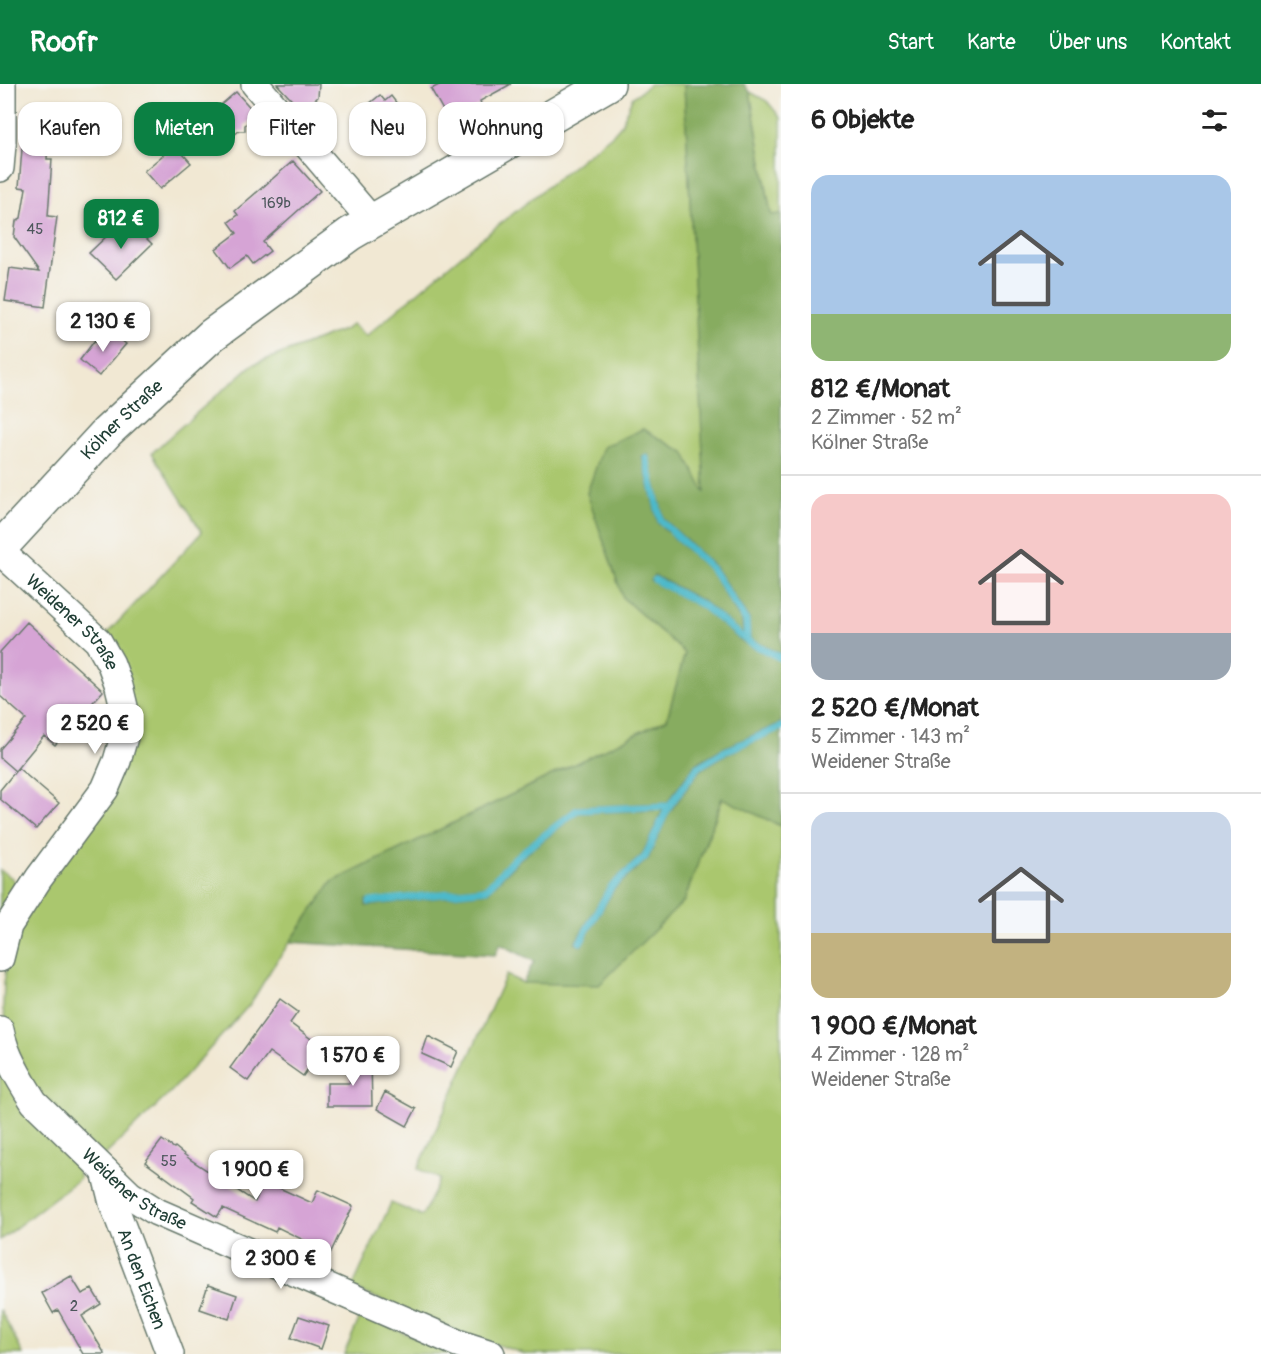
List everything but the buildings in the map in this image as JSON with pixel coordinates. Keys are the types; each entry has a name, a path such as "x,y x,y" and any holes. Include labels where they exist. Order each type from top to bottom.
{"main road":[{"name":"Kölner Straße","path":"0,550 107,432 212,335 350,234 608,84"}],"street":[{"path":"1,152 2,84"},
{"path":"255,84 372,221"},
{"name":"Weidener Straße","path":"0,550 98,641 111,664 119,686 124,711 124,737 105,789 39,878 8,926 0,958"},
{"name":"Weidener Straße","path":"0,1030 9,1058 34,1102 130,1195 157,1212 457,1343 491,1354"},
{"name":"An den Eichen","path":"104,1170 113,1203 170,1354"}],"green space":[{"path":"650,84 684,84 706,495 643,429 623,598 685,653 667,719 332,882 272,968 251,1003 169,1094 102,1158 39,1095 9,1036 3,1010 4,983 15,931 124,766 104,637 202,532 152,453 252,365 346,329 352,324 366,336 471,247 613,134 621,125 632,98"},
{"path":"684,84 744,84 750,92 771,215 781,214 781,654 750,639 749,619 715,567 664,519 648,454 642,456 658,523 710,571 742,622 743,634 704,602 654,575 651,581 700,607 744,643 781,661 781,723 721,749 695,764 667,803 576,807 514,855 485,886 366,900 366,906 488,892 519,860 578,813 663,810 642,855 609,885 575,943 581,946 614,889 648,859 669,813 700,770 725,755 781,730 781,826 722,798 684,901 599,985 523,983 534,961 500,944 495,955 290,942 332,882 667,719 685,653 623,598 587,493 603,447 643,429 684,452 705,493"},
{"path":"750,92 767,101 781,118 781,214 771,215"},
{"path":"723,798 781,826 781,1354 525,1354 464,1334 352,1288 391,1203 422,1216 440,1179 418,1169 506,975 523,983 684,901"},
{"path":"0,870 12,878 20,888 0,921"},
{"path":"0,1059 28,1109 76,1166 80,1178 0,1240"},
{"path":"0,1309 23,1354 0,1354"},
{"path":"361,1315 455,1354 344,1354"}],"waterway":[{"path":"646,458 661,521 712,569 746,621 747,641 781,658"},
{"path":"655,580 702,605 747,641"},
{"path":"370,902 486,889 516,857 577,810 669,806 698,767 723,752 781,727"},
{"path":"580,942 611,887 645,857 669,806"}]}
